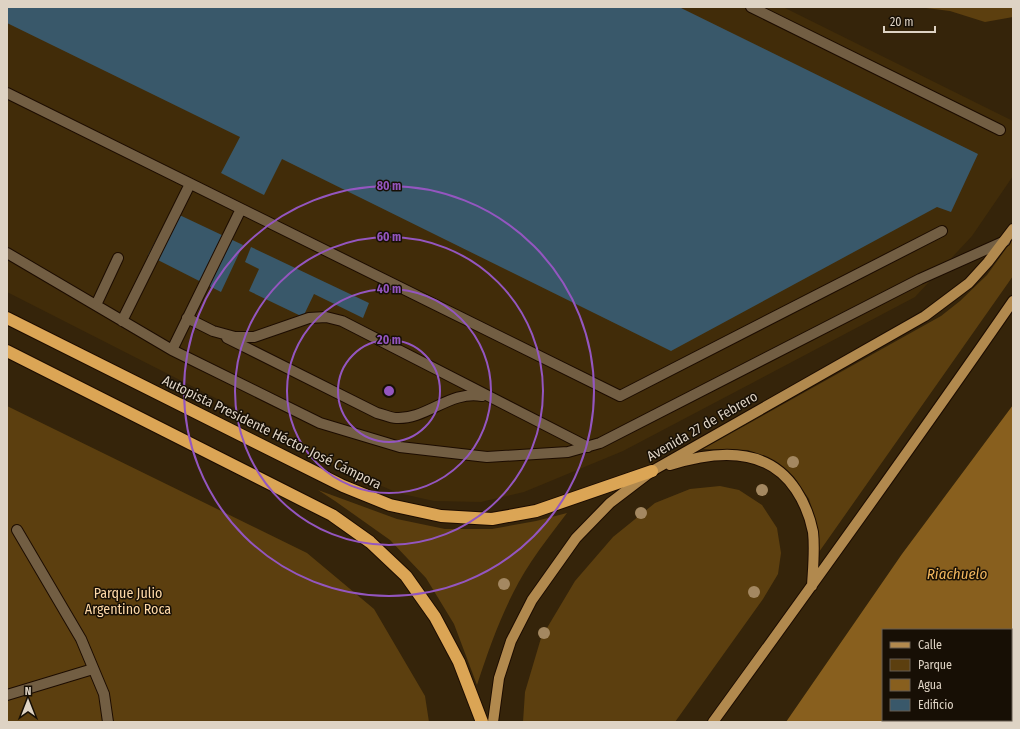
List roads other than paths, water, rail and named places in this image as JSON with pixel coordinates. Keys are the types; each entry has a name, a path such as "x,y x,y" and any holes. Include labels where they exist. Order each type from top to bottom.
{"highway":[{"name":"Autopista Presidente Héctor José Cámpora","path":"7,318 343,486 390,505 441,516 492,519 536,511 652,471"},
{"path":"7,351 332,515 370,542 406,576 435,617 459,662 482,722"}],"main road":[{"name":"Avenida 27 de Febrero","path":"493,722 499,678 511,641 532,600 576,538 610,503 652,471 925,316 969,283 1005,241 1013,229"},
{"path":"713,722 812,586 1013,301"},
{"path":"652,471 697,457 726,455 757,459 774,467 794,486 804,503 810,521 814,547 812,586"}],"lane":[{"path":"752,7 1000,130"},
{"path":"7,93 620,396 942,231"},
{"path":"122,321 190,184"},
{"path":"172,350 241,209"},
{"path":"7,253 172,350 320,423 400,447 487,457 568,452 600,443 920,280 1005,241"},
{"path":"96,305 118,258"},
{"path":"213,331 235,337 254,337 310,318 326,317 342,321 588,447"},
{"path":"187,318 378,413 395,418 412,416 460,396 473,394 492,398"},
{"path":"17,530 81,639 104,694 108,722"},
{"path":"7,695 93,669"}],"water":[{"name":"Riachuelo","path":"1013,405 1013,663 1012,664 1012,629 882,629 882,721 973,722 786,722 902,554"}],"park label":[{"name":"Parque Julio Argentino Roca","path":"128,602"}]}
